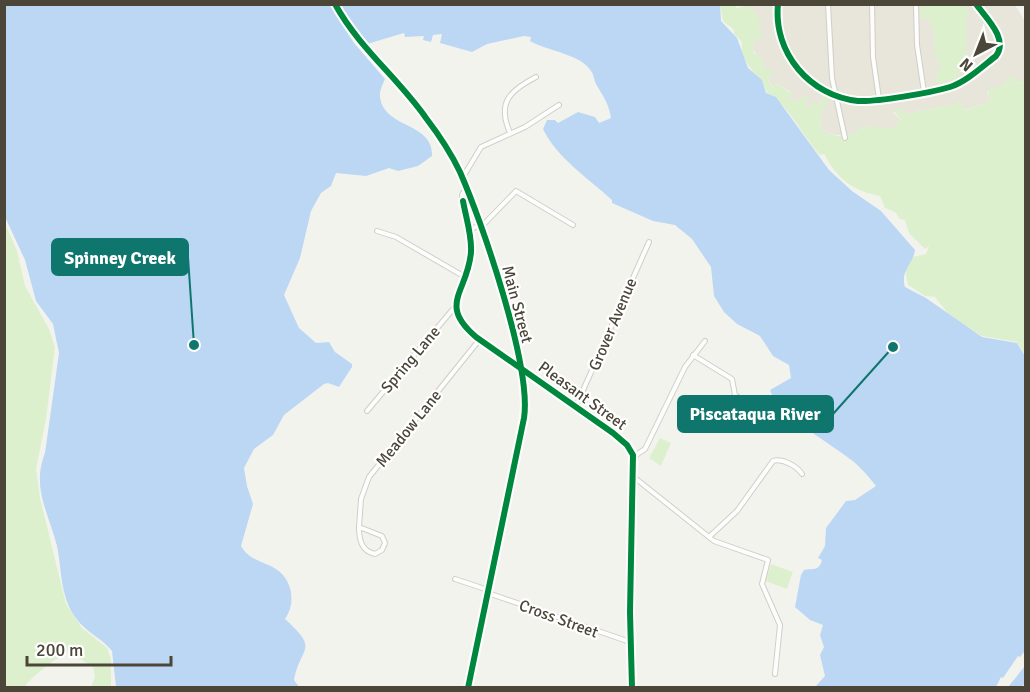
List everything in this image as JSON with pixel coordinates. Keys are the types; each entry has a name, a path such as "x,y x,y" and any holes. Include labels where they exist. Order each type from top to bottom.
{"main road":[{"name":"Main Street","path":"335,4 360,43 421,110 451,155 462,177 498,279 521,367 526,393 525,410 468,687"}],"street":[{"path":"778,4 778,28 790,57 806,78 835,95 860,101 924,92 954,85 996,56 1001,48 999,36 976,4"},
{"path":"828,4 835,95 845,138"},
{"path":"872,4 873,57 879,99"},
{"path":"916,4 917,45 924,92"},
{"path":"510,133 504,114 505,104 518,87 536,77"},
{"path":"462,177 478,149 530,125 559,105"},
{"path":"455,308 471,255 462,195 466,188"},
{"path":"469,230 480,227 516,191 573,225"},
{"path":"377,231 396,237 465,277"},
{"name":"Grover Avenue","path":"576,406 649,242"},
{"name":"Pleasant Street","path":"455,308 461,323 480,339 624,442 633,457"},
{"name":"Spring Lane","path":"367,411 455,308"},
{"name":"Meadow Lane","path":"359,527 382,536 385,545 380,552 372,554 364,548 359,527 361,499 369,477 480,339"},
{"path":"632,687 630,642 633,457 645,449 693,355 705,341"},
{"path":"693,355 732,379 735,395 753,408 762,419"},
{"path":"708,537 737,511 773,461 782,460 799,469 802,474"},
{"path":"634,477 708,537 768,560 762,588 776,612 780,630 775,674"},
{"name":"Cross Street","path":"455,579 630,642"}],"shaded area":[{"path":"747,5 1015,5 1025,21 1025,81 987,91 991,102 963,110 961,103 905,114 893,112 901,120 894,128 858,128 859,132 849,135 830,133 825,136 819,119 824,96 819,105 809,108 805,105 809,96 797,101 788,98 792,93 777,84 773,87 768,80 763,64 751,47 758,36"}],"green space":[{"path":"720,5 736,5 736,8 749,5 760,18 758,20 762,36 753,41 754,54 757,53 761,60 763,58 764,67 773,72 768,80 772,87 777,84 793,92 788,98 797,101 808,95 805,105 809,108 813,103 819,105 825,95 830,97 819,119 825,136 828,133 837,136 858,133 858,128 862,126 894,128 901,120 893,110 901,108 905,114 961,103 964,110 991,102 987,89 992,90 998,85 1003,86 1008,76 1021,83 1025,76 1025,355 1017,342 982,336 950,316 935,297 925,296 908,285 905,269 913,257 926,254 929,246 925,249 909,233 905,220 885,208 880,196 854,187 840,177 824,154 820,155 788,111 767,93 747,63 743,56 742,42 734,34 734,30 723,21"},
{"path":"965,5 969,12 966,22 966,65 954,80 937,84 937,72 941,68 940,61 935,60 934,29 930,28 931,19 921,18 921,6"},
{"path":"7,228 17,251 25,286 49,329 55,347 46,419 36,469 40,498 66,604 82,628 107,648 111,659 111,687 91,687 95,677 93,667 69,652 45,668 25,687 5,687 4,229"},
{"path":"660,438 671,443 661,466 649,458"},
{"path":"771,564 793,572 787,589 765,581"}],"water":[{"path":"4,5 330,5 354,43 385,79 380,95 383,107 390,115 425,137 431,145 432,156 418,166 398,171 389,168 366,176 336,173 331,186 321,193 311,211 300,258 284,295 299,328 316,343 329,342 335,352 352,364 339,387 324,384 284,415 273,435 254,449 244,468 253,504 241,546 253,558 282,574 289,586 291,606 285,619 296,629 305,643 294,680 299,687 116,687 112,651 79,622 70,609 64,591 57,546 43,500 40,477 59,353 53,324 36,301 25,260 5,217"},
{"path":"340,5 720,5 721,21 737,38 748,68 762,80 766,93 776,97 829,170 852,191 881,211 915,250 905,272 905,287 926,298 982,337 1017,343 1025,356 1025,684 1020,688 815,687 825,676 820,655 824,647 820,635 823,625 810,620 795,607 801,575 804,570 815,569 821,564 822,560 818,558 825,546 826,528 846,501 855,500 876,486 854,462 794,419 775,399 770,390 791,378 789,365 773,356 760,336 737,324 724,312 714,296 711,267 692,239 675,225 653,221 612,203 612,200 574,167 549,139 543,129 547,120 555,120 558,123 578,112 595,117 599,123 611,118 607,104 591,71 580,61 530,41 531,37 524,36 487,44 472,52 440,43 442,34 433,35 431,42 423,40 424,36 405,37 404,33 367,44"}],"pier":[{"path":"1025,651 1025,666 1008,687 996,687 1001,677 1003,678 1018,656 1020,657"}],"cycle path":[{"path":"335,4 355,35 415,103 449,151 469,195 492,258 513,331 520,365 524,418 468,688"},
{"path":"778,4 778,22 782,39 788,55 798,69 825,91 858,101 904,97 950,87 968,78 996,56 1000,43 998,36 976,4"},
{"path":"463,201 470,233 471,252 469,266 456,306 464,326 476,337 613,433 627,445 633,455 630,612 632,688"}],"place":[{"name":"Spinney Creek","path":"194,345"},
{"name":"Piscataqua River","path":"893,347"}]}
